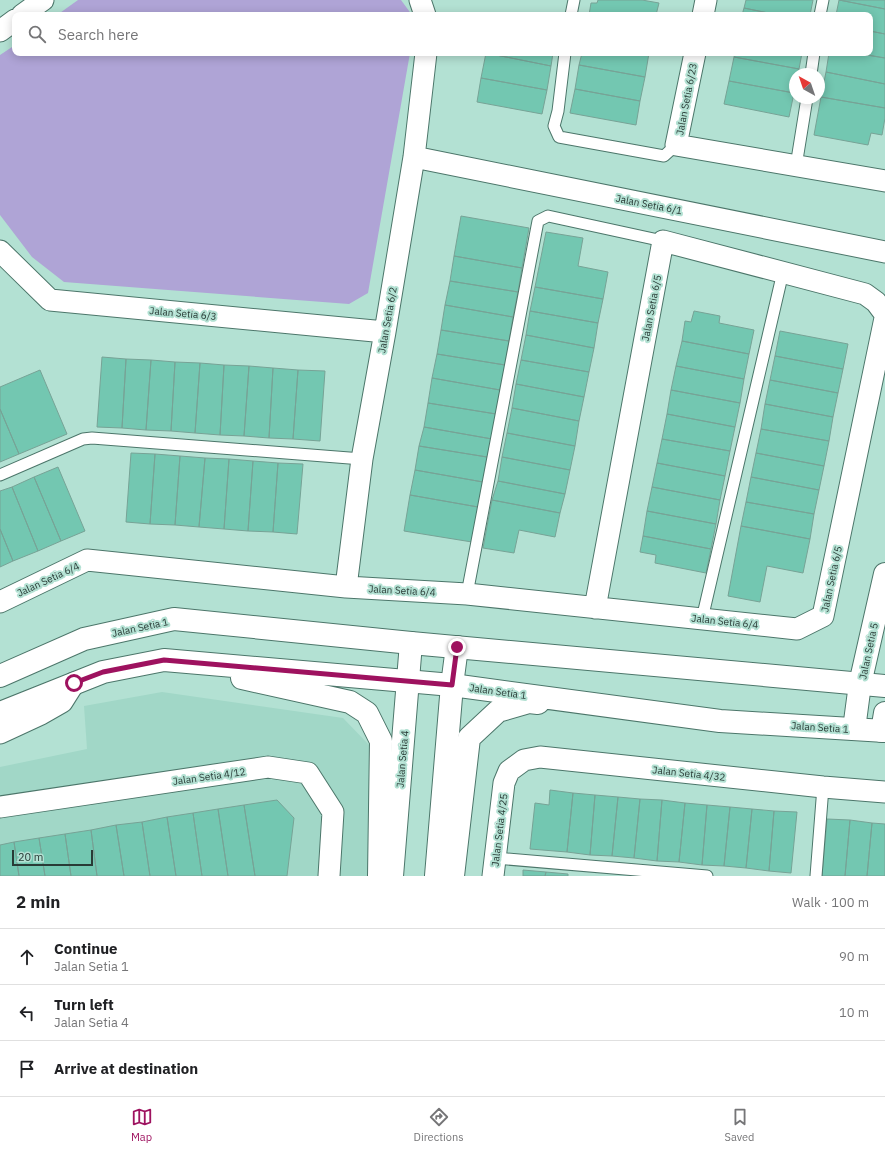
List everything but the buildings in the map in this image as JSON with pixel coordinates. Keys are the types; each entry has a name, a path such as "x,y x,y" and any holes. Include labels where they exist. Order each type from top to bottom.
{"main road":[{"name":"Jalan Setia 5","path":"854,730 860,684 885,574"},
{"name":"Jalan Setia 1","path":"0,676 84,639 174,620 885,686"},
{"name":"Jalan Setia 4","path":"392,876 411,643"},
{"path":"436,876 452,685 457,647"},
{"name":"Jalan Setia 1","path":"0,713 103,672 164,660 408,680 720,721 854,730 884,725"},
{"path":"164,660 350,702 367,713 381,741 379,876"},
{"path":"453,876 469,738 498,711 529,702 720,721"}],"street":[{"path":"26,12 43,0"},
{"path":"420,0 424,12"},
{"path":"704,12 706,0"},
{"path":"0,31 12,22"},
{"name":"Jalan Setia 6/2","path":"346,587 362,459 414,157 426,56"},
{"name":"Jalan Setia 6/23","path":"676,145 694,56"},
{"path":"676,145 885,181"},
{"name":"Jalan Setia 6/1","path":"414,157 885,252"},
{"path":"663,241 865,294 876,302 885,314"},
{"name":"Jalan Setia 6/5","path":"595,608 663,241"},
{"name":"Jalan Setia 6/3","path":"0,251 50,300 385,332"},
{"name":"Jalan Setia 6/5","path":"812,622 824,616 885,318"},
{"name":"Jalan Setia 6/4","path":"0,602 87,560 346,587 467,594 797,628 812,622"},
{"path":"0,733 41,714 62,702 74,683"},
{"name":"Jalan Setia 4/32","path":"504,783 509,771 524,760 540,757 823,787 885,792"},
{"name":"Jalan Setia 4/12","path":"0,807 268,767 308,772 333,812 329,876"},
{"name":"Jalan Setia 4/25","path":"494,867 504,783"}],"lane":[{"path":"572,12 574,0"},
{"path":"821,12 823,0"},
{"path":"565,56 558,111 554,126 560,137 664,156 676,145"},
{"path":"812,68 814,56"},
{"path":"796,166 806,104"},
{"path":"467,594 538,221 548,216 663,241"},
{"path":"702,619 783,272"},
{"path":"0,475 82,439 92,438 362,459"},
{"path":"816,876 823,787"},
{"path":"494,867 707,876"}],"shaded area":[{"path":"78,0 401,0 410,12 61,12"},
{"path":"12,47 12,56 409,56 368,293 349,304 64,282 32,257 0,215 0,55"},
{"path":"162,692 343,718 372,748 368,876 0,876 0,767 87,749 84,706"}],"route":[{"path":"74,683 103,672 164,660 452,685 457,647"}]}
